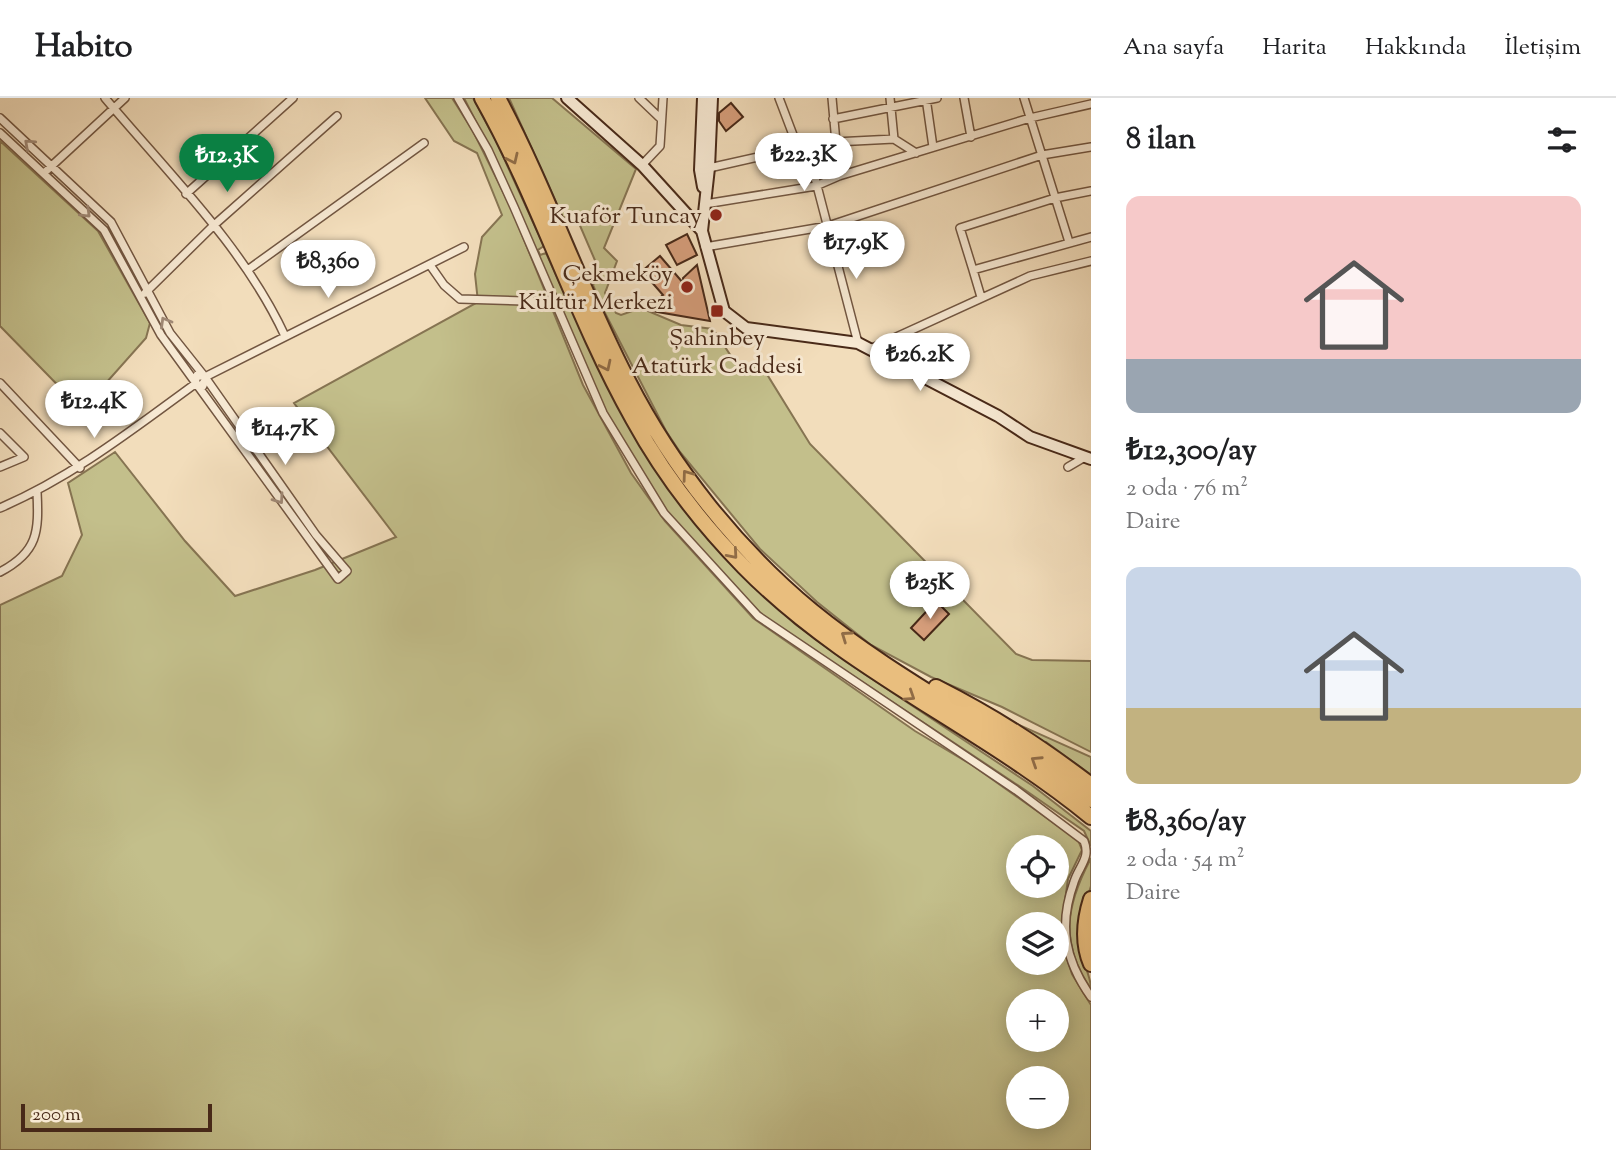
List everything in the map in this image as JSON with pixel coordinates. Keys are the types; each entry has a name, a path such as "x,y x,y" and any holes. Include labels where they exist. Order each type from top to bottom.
{"highway":[{"path":"482,98 511,154 594,342 628,411 662,465 716,536 778,599 838,649 1007,758 1091,817"},
{"path":"498,98 623,372 668,449 710,506 761,564 811,610 875,656 1091,800"},
{"path":"875,656 985,711 1034,741 1091,785"},
{"path":"1091,900 1086,914 1085,941 1091,964"}],"main road":[{"path":"567,98 642,164 702,231"},
{"path":"580,109 589,98"},
{"path":"703,98 700,170 705,204"},
{"path":"712,98 709,168 702,231 724,311 746,328 858,344 998,416 1030,437 1088,458"}],"street":[{"path":"105,98 249,269 269,301 285,336"},
{"path":"44,173 125,98"},
{"path":"186,194 293,98"},
{"path":"458,98 488,150 603,413 650,494 678,530 758,616 1016,790 1084,841 1087,853 1069,895 1065,932 1067,954 1091,997"},
{"path":"639,98 661,119"},
{"path":"642,164 660,146 663,98"},
{"path":"779,98 798,148 809,155 858,344"},
{"path":"832,98 839,176"},
{"path":"890,98 894,139"},
{"path":"833,118 937,98"},
{"path":"964,98 971,137"},
{"path":"1024,98 1069,242"},
{"path":"927,99 933,147"},
{"path":"705,204 816,186 839,176 1030,118 1091,104"},
{"path":"144,295 213,226 337,116"},
{"path":"0,118 111,222 144,295 161,335 338,579 347,570 316,535 205,377 170,333 144,295 104,230 0,133"},
{"path":"835,142 894,139 916,153"},
{"path":"249,269 424,143"},
{"path":"705,247 828,226 1042,155 1091,147"},
{"path":"709,168 798,148"},
{"path":"981,297 960,228 1055,198 1091,191"},
{"path":"973,270 1091,237"},
{"path":"205,377 464,247"},
{"path":"870,349 1030,276 1091,261"},
{"path":"430,265 444,285 460,299 555,302"},
{"path":"0,508 37,492 80,468 195,384 196,376 201,374 205,377"},
{"path":"0,383 80,468"},
{"path":"0,433 24,457 0,467"},
{"path":"1068,467 1088,458"},
{"path":"0,572 10,567 34,543 39,521 37,492"}],"shaded area":[{"path":"425,98 452,98 473,131 512,210 583,385 631,473 665,521 753,618 915,731 972,765 1078,840 1082,850 1069,877 1069,835 1006,835 1006,898 1065,898 1063,912 1006,912 1006,975 1069,975 1069,965 1091,1005 1091,1150 0,1150 0,605 62,576 82,535 68,483 115,452 185,541 235,596 315,570 396,537 294,403 478,302 475,274 482,237 502,215 477,153 454,141"},
{"path":"464,98 473,98 496,141 544,246 538,250 540,255 546,253 607,386 648,457 761,592 795,624 845,661 1033,786 1091,831 1091,846 1084,831 760,613 668,514 606,412 499,167"},
{"path":"509,98 552,98 636,169 604,248 617,261 605,293 616,313 621,315 641,308 681,325 713,329 743,374 760,363 810,444 1016,654 1032,660 1091,661 1091,752 1002,707 931,677 871,645 817,602 760,549 680,452 666,431 593,285 600,272 575,214 563,218"},
{"path":"0,141 98,231 150,323 146,338 82,410 0,326"},
{"path":"1006,719 1091,757 1091,775 1046,742 1044,744"},
{"path":"1091,858 1091,886 1078,928 1078,943 1091,989 1074,956 1070,924 1076,892"}],"building":[{"path":"731,103 743,117 726,131 719,121 719,113"},
{"path":"687,234 697,255 677,265 666,245"},
{"name":"Çekmeköy Kültür Merkezi","path":"660,256 684,284 683,278 697,265 710,321 646,310 663,295 642,271"},
{"path":"936,601 949,614 924,640 911,628"}],"place":[{"name":"Kuaför Tuncay","path":"716,215"},
{"name":"Çekmeköy Kültür Merkezi","path":"687,287"},
{"name":"Şahinbey Atatürk Caddesi","path":"717,311"}]}
